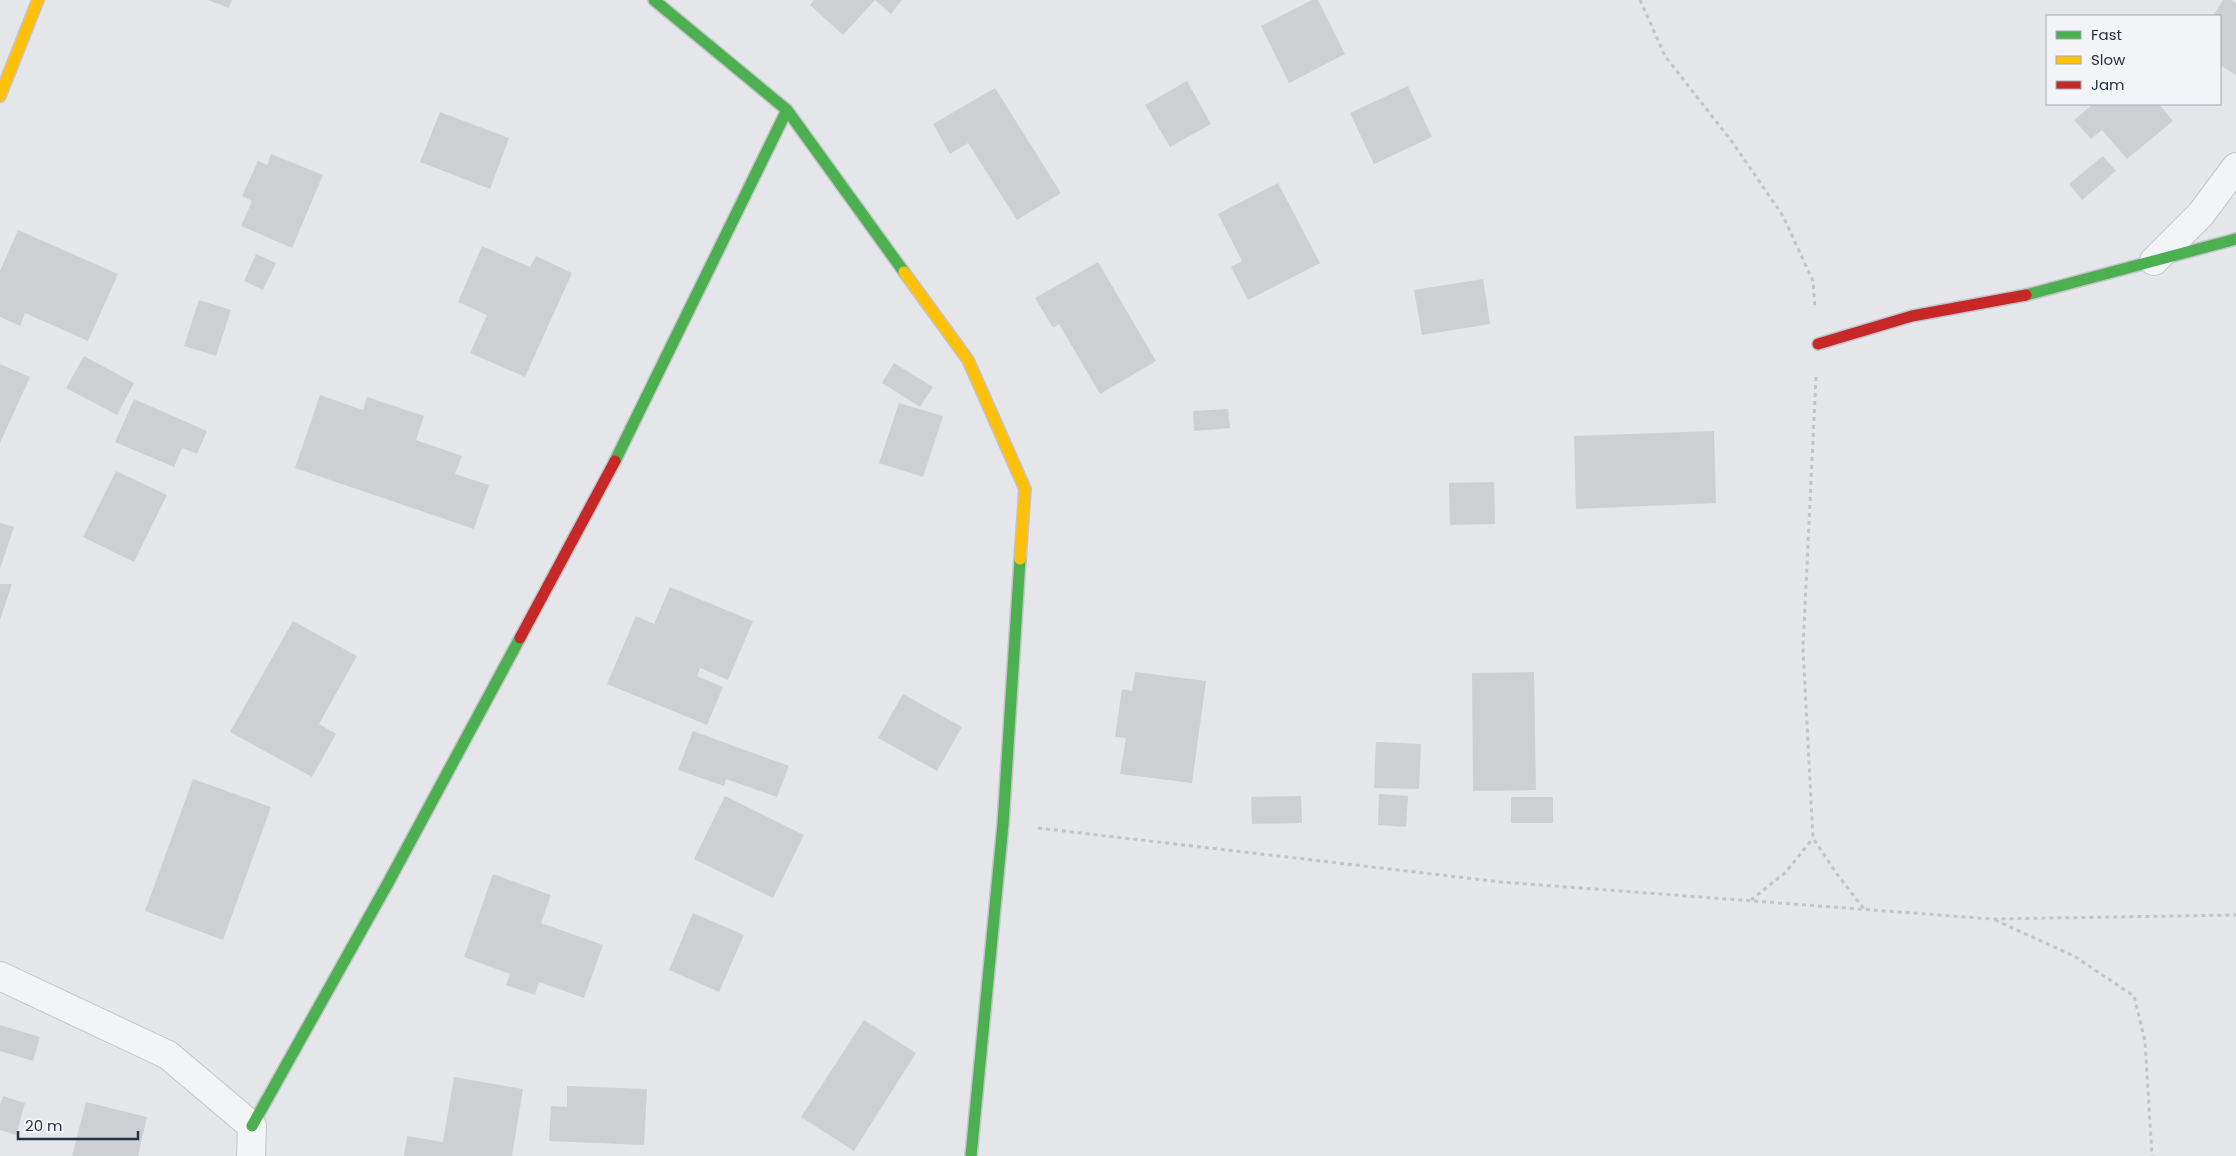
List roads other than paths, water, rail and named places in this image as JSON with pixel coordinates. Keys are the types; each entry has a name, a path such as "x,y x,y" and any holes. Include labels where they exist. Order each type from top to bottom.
{"street":[{"path":"0,96 38,0"},
{"path":"654,0 788,110 968,360 1025,489 1003,824 971,1156"},
{"path":"252,1156 252,1126 388,883 634,426 788,110"},
{"path":"2154,261 2201,214 2236,167"},
{"path":"1818,344 1912,316 2012,299 2236,239"},
{"path":"0,976 168,1055 252,1126"}]}
